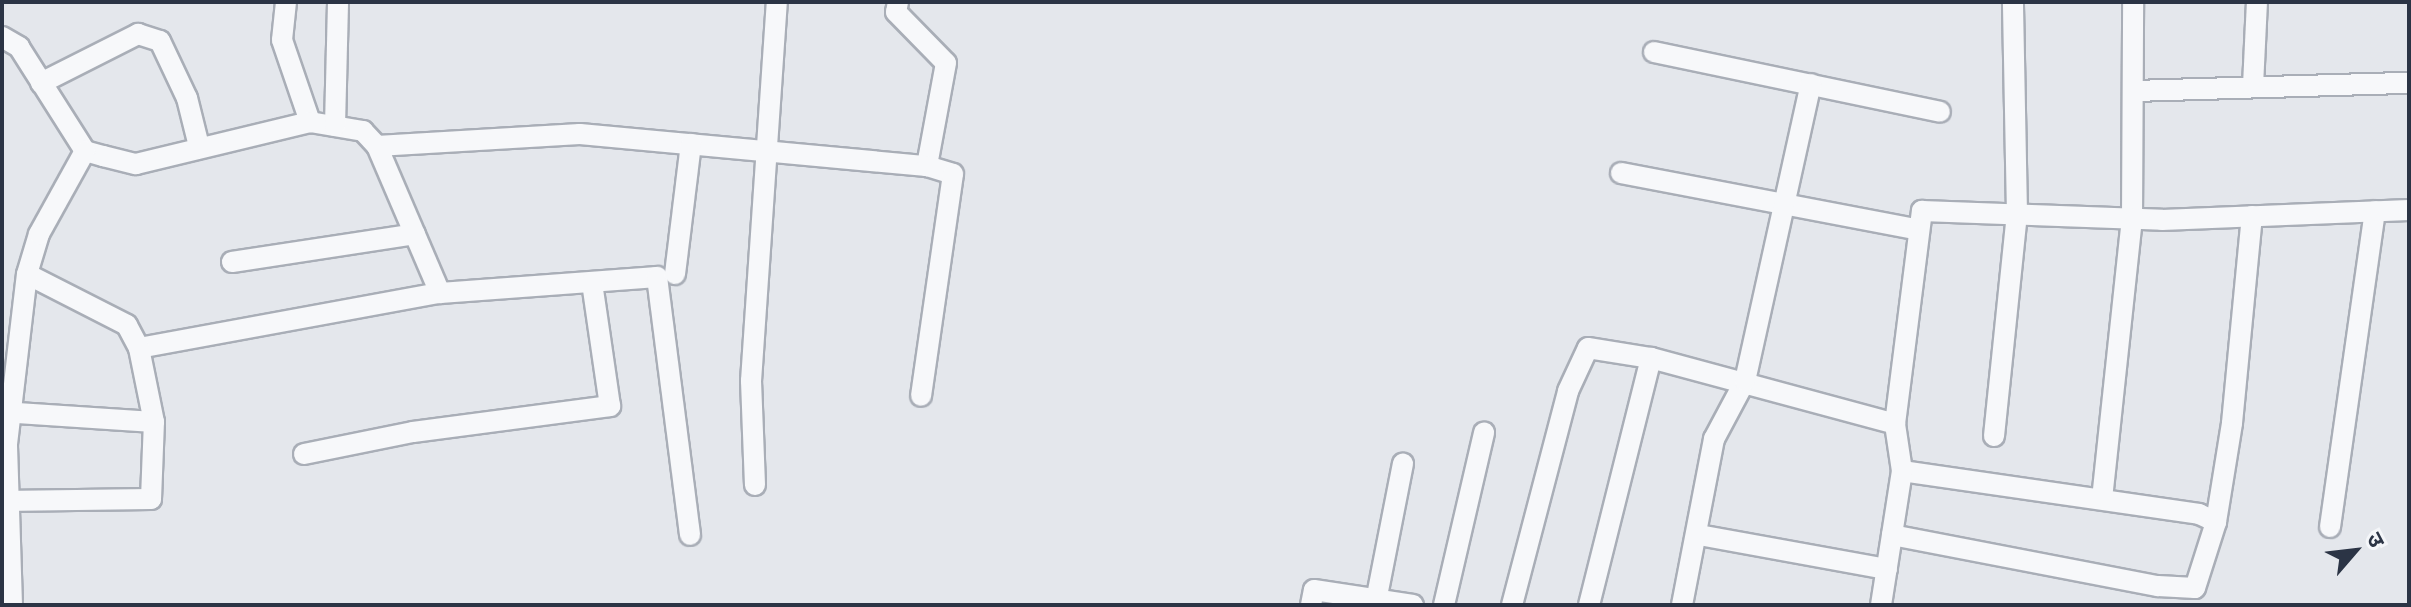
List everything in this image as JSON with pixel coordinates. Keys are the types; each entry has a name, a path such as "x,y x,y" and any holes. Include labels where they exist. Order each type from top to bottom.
{"street":[{"path":"286,2 282,40 310,122"},
{"path":"335,126 338,2"},
{"path":"755,485 751,381 764,149 777,2"},
{"path":"898,2 896,12 946,63 927,166"},
{"path":"1994,436 2017,214 2013,2"},
{"path":"2102,499 2132,219 2133,2"},
{"path":"2253,86 2257,2"},
{"path":"41,83 138,34 160,41 187,98 199,146"},
{"path":"2,37 19,47 85,151 136,164 199,146 310,122 363,131 377,146 440,293"},
{"path":"1654,52 1940,112"},
{"path":"2133,91 2409,83"},
{"path":"1682,605 1699,535 1697,518 1715,454 1714,439 1745,381 1788,204 1811,84"},
{"path":"377,146 580,134 927,166 953,174 921,396"},
{"path":"675,274 691,144"},
{"path":"12,605 5,501 6,412 27,274 39,234 85,151"},
{"path":"1621,173 1919,230"},
{"path":"1881,605 1902,471 1895,424 1922,211 2132,219 2409,210"},
{"path":"2330,527 2375,211"},
{"path":"1892,535 2195,588 2216,522 2232,423 2252,216"},
{"path":"232,262 415,234"},
{"path":"5,501 151,499 154,422 139,348 127,325 27,274"},
{"path":"139,348 440,293 657,277 690,535"},
{"path":"304,454 413,432 610,406 592,282"},
{"path":"1512,605 1582,351 1601,347 1651,358 1895,424"},
{"path":"1589,605 1651,358"},
{"path":"6,412 154,422"},
{"path":"1444,605 1484,433"},
{"path":"1377,596 1403,464"},
{"path":"1902,471 2199,514 2216,522"},
{"path":"1699,535 1887,569"},
{"path":"1311,605 1314,590 1377,596 1413,605"}]}
